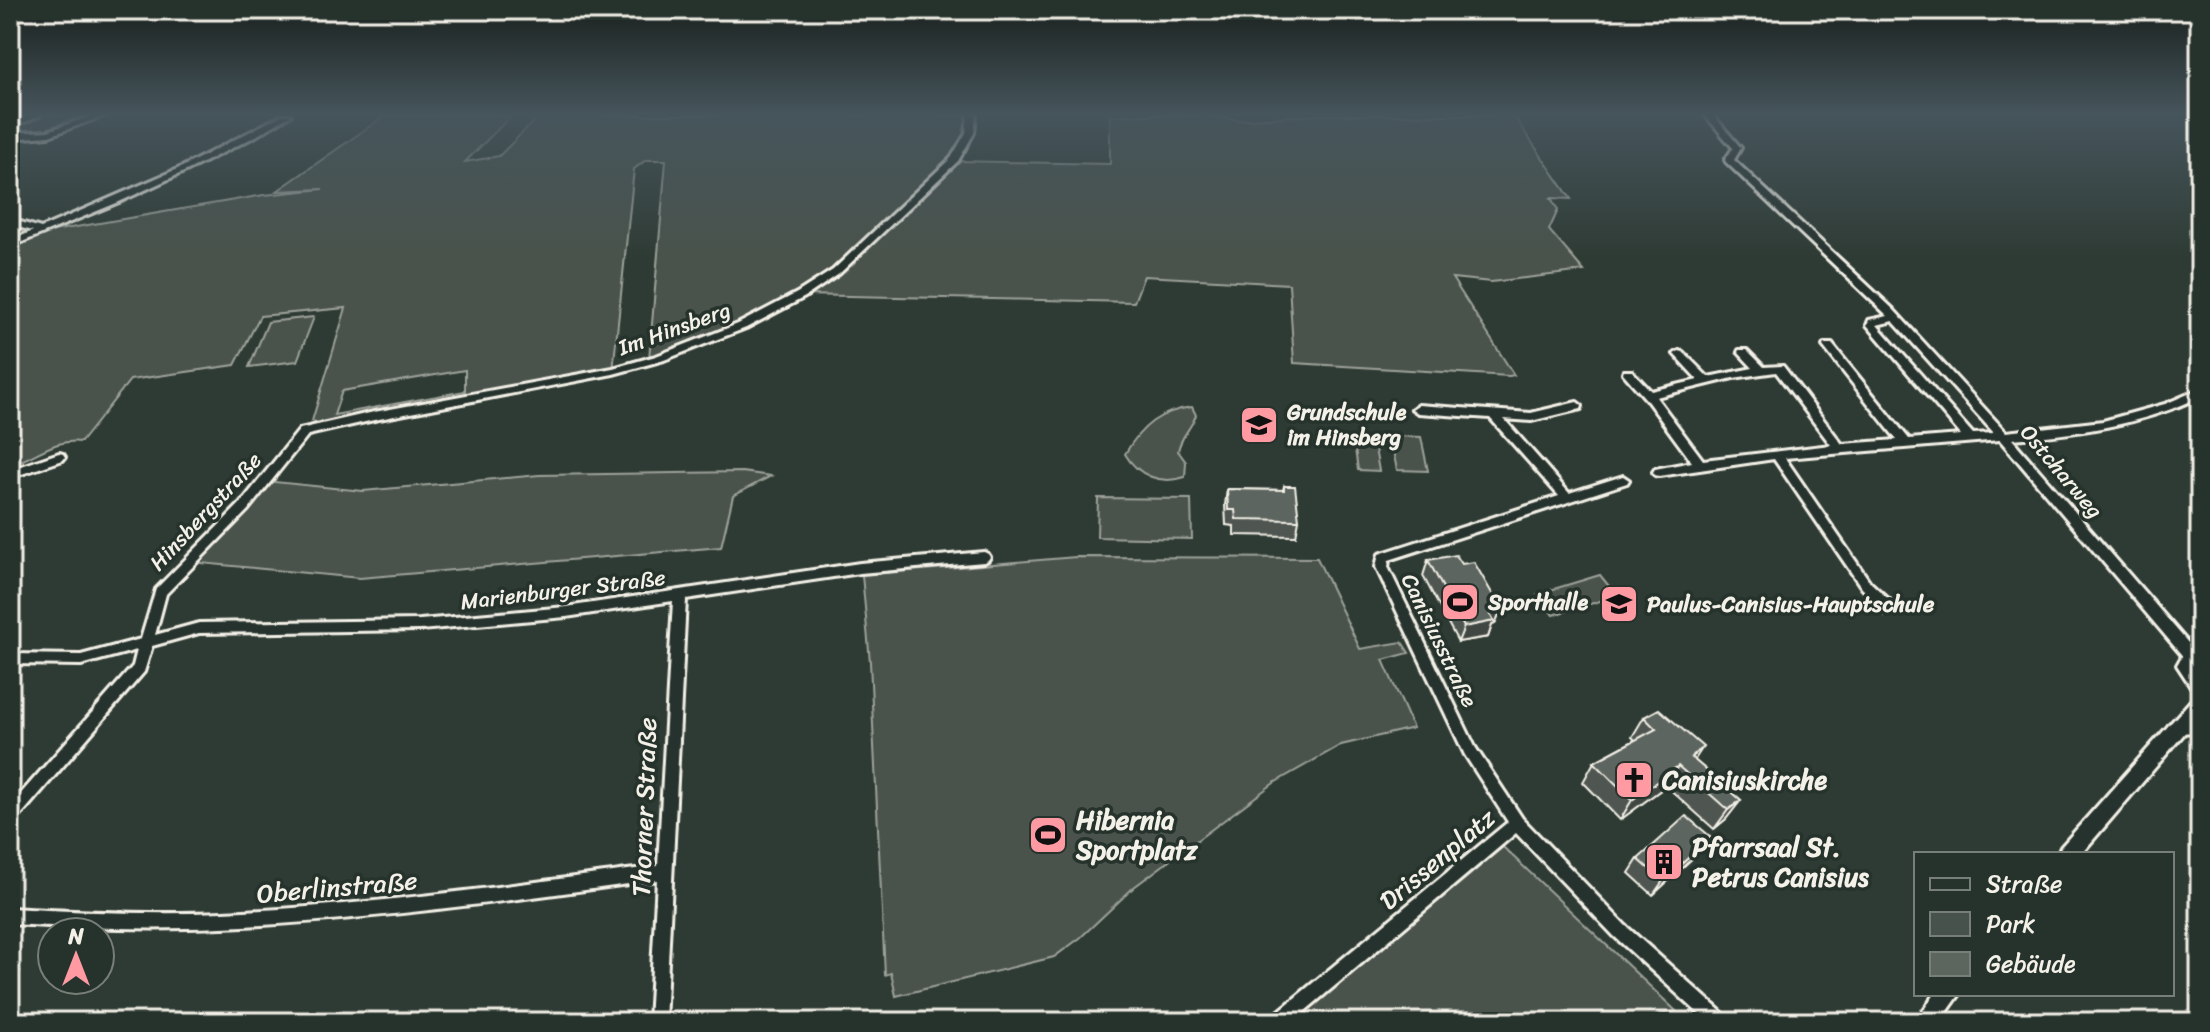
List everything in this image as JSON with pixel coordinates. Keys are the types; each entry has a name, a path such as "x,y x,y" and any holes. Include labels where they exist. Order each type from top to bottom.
{"main road":[{"path":"2196,655 2186,665 2200,686"},
{"path":"2070,852 2175,727 2200,702"},
{"path":"1926,1022 1947,996"}],"street":[{"path":"10,244 128,196 192,163"},
{"name":"Im Hinsberg","path":"304,432 613,371 660,358 742,326 801,295 836,272 951,163"},
{"name":"Ostcharweg","path":"1732,163 1895,318 2004,435 2196,655"},
{"path":"10,238 12,222 42,231"},
{"path":"1895,318 1873,322 1872,325 1970,438"},
{"path":"1828,346 1906,443"},
{"path":"1743,352 1761,370"},
{"path":"1679,354 1706,382"},
{"path":"1649,395 1779,368 1839,448"},
{"path":"1628,373 1649,395 1700,464"},
{"path":"1659,472 1700,464 1839,448 2074,428 2135,417 2200,393"},
{"path":"1418,409 1531,417 1577,406"},
{"path":"1494,415 1567,498"},
{"name":"Hinsbergstraße","path":"10,817 139,668 160,592 244,507 304,432"},
{"path":"1777,455 1866,585 1891,610"},
{"path":"10,474 59,457"},
{"name":"Canisiusstraße","path":"1517,823 1470,751 1382,567 1383,557 1623,480"},
{"name":"Marienburger Straße","path":"10,659 81,660 199,628 420,625 566,612 860,568 984,557"},
{"name":"Thorner Straße","path":"657,1022 680,595"},
{"path":"2175,727 2200,726"},
{"name":"Drissenplatz","path":"1279,1022 1517,823 1612,923 1720,1022"},
{"name":"Oberlinstraße","path":"10,916 110,922 258,918 424,904 666,872"}],"green space":[{"path":"317,163 642,163 634,169 613,371 330,426 312,421 346,308 260,316 235,365 130,380 81,442 62,443 10,465 10,247 41,233 264,195 323,189 277,191","holes":["465,370 465,391 334,415 342,391"]},
{"path":"666,163 1546,163 1571,199 1551,198 1558,210 1549,230 1584,271 1491,282 1452,278 1514,375 1509,376 1294,363 1289,284 1144,276 1134,302 802,295 742,326 649,359"},
{"path":"314,317 297,361 249,367 268,322"},
{"path":"1192,407 1196,415 1178,451 1186,462 1185,477 1167,480 1151,477 1130,462 1125,454 1145,428 1161,416"},
{"path":"1390,436 1421,437 1428,471 1397,470"},
{"path":"1354,442 1374,443 1379,471 1358,470"},
{"path":"742,472 771,476 733,496 721,547 360,578 190,562 265,481 363,491 539,475"},
{"path":"1098,498 1191,499 1192,539 1097,537"},
{"name":"Hibernia Sportplatz","path":"1076,557 1317,558 1360,649 1402,642 1409,653 1383,660 1413,728 1341,745 1274,783 1134,887 1080,938 1054,957 896,996 891,973 885,975 870,662 862,575"},
{"path":"1600,575 1617,596 1553,615 1537,594"},
{"path":"1503,847 1676,1011 1629,1022 1294,1022"}],"building":[{"path":"1284,486 1295,486 1299,520 1236,519 1235,510 1228,510 1227,489 1284,490"},
{"path":"1456,555 1462,564 1474,562 1501,609 1488,611 1494,621 1464,627 1428,560"},
{"path":"1659,709 1703,747 1691,757 1741,800 1728,810 1678,766 1632,800 1594,762 1656,729 1644,717"},
{"name":"Pfarrsaal St. Petrus Canisius","path":"1686,816 1711,837 1663,881 1638,859"}],"place":[{"name":"Grundschule im Hinsberg","path":"1259,425"},
{"name":"Sporthalle","path":"1460,602"},
{"name":"Paulus-Canisius-Hauptschule","path":"1619,604"},
{"name":"Canisiuskirche","path":"1634,780"},
{"name":"Hibernia Sportplatz","path":"1048,835"},
{"name":"Pfarrsaal St. Petrus Canisius","path":"1664,862"}]}
